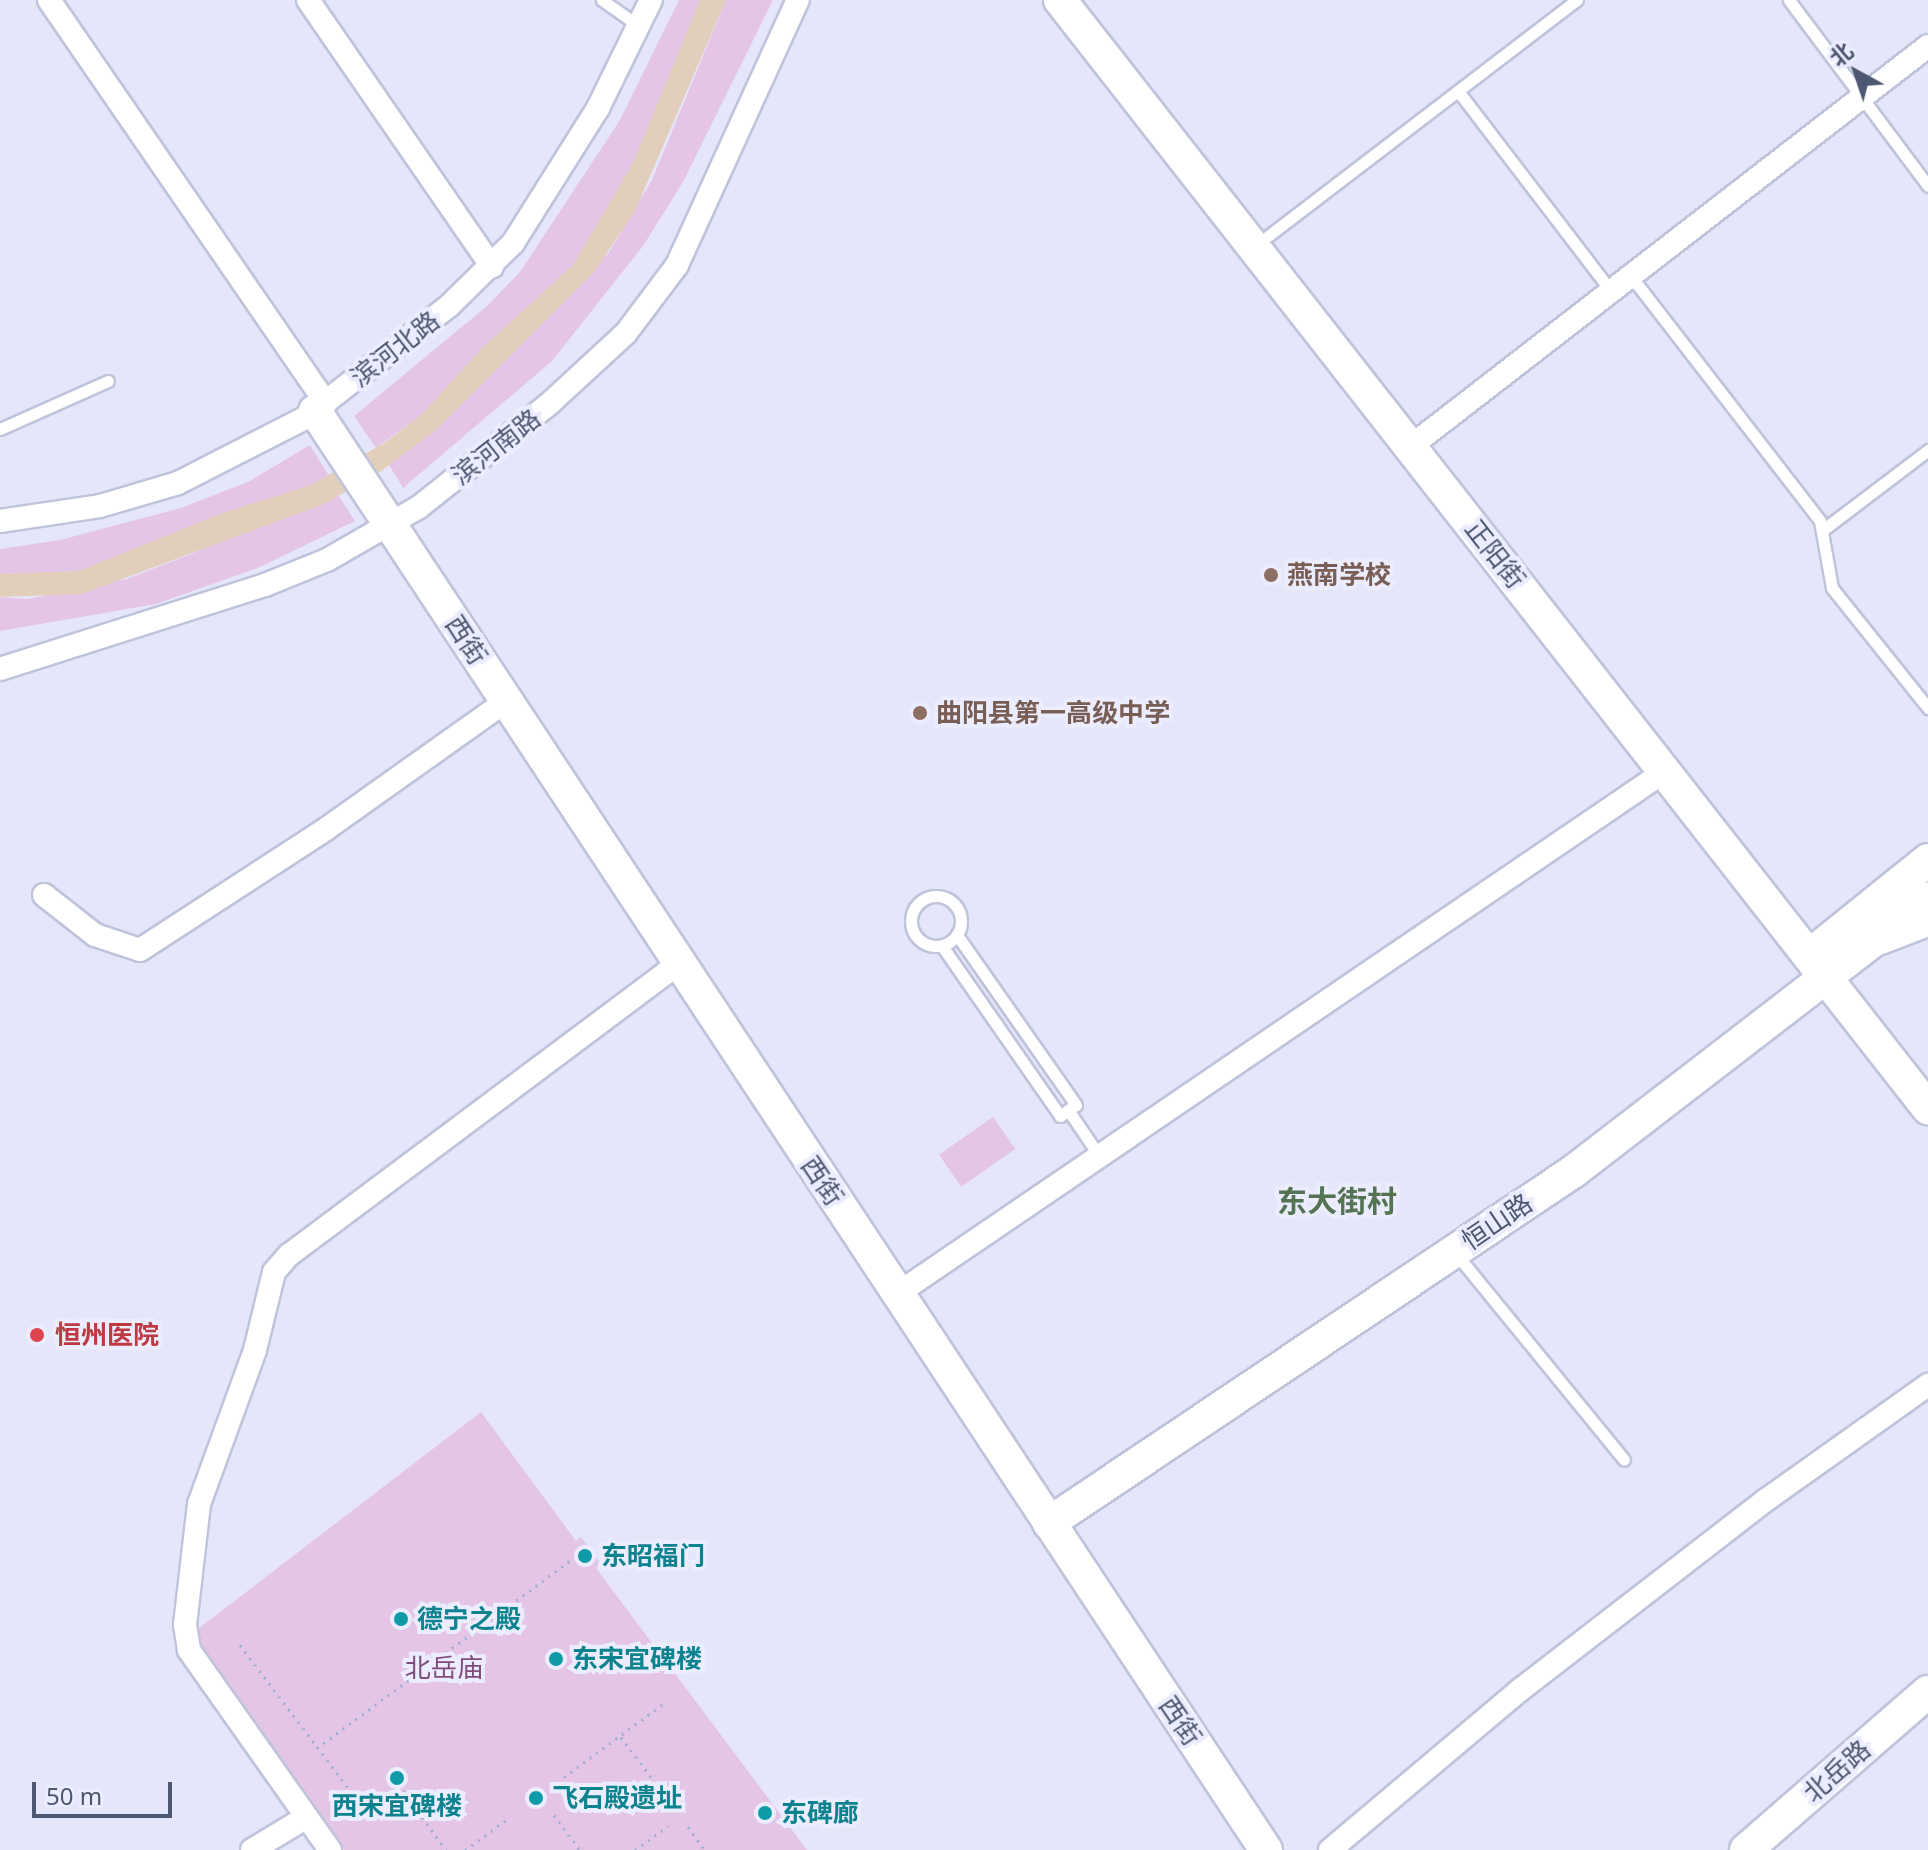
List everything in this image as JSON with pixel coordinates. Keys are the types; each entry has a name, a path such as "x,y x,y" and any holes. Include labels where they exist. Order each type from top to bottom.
{"main road":[{"name":"正阳街","path":"1060,0 1665,771 1833,960 1928,1108"},
{"name":"正阳街","path":"1082,0 1928,1080"},
{"name":"西街","path":"322,413 385,518 1266,1850"},
{"name":"恒山路","path":"1049,1523 1645,1120 1833,960 1928,860"},
{"name":"恒山路","path":"1833,960 1928,898"},
{"name":"北岳路","path":"1746,1850 1928,1692"}],"street":[{"path":"49,0 322,413"},
{"path":"308,0 492,267"},
{"name":"滨河北路","path":"0,521 151,493 238,455 322,413 492,267 598,108 651,0"},
{"name":"滨河南路","path":"0,669 265,585 327,560 385,518 470,469 589,371 657,297 677,265 798,0"},
{"path":"1424,436 1928,46"},
{"path":"44,895 95,935 140,950 326,829 506,701"},
{"path":"897,1294 1665,771"},
{"path":"1833,960 1928,925"},
{"path":"330,1850 315,1815 189,1650 185,1625 199,1504 255,1350 274,1272 289,1255 679,963"},
{"path":"1330,1850 1545,1671 1766,1500 1928,1385"},
{"path":"252,1850 315,1815"}],"lane":[{"path":"602,0 639,26"},
{"path":"1268,236 1577,0"},
{"path":"1789,0 1928,186"},
{"path":"1458,91 1611,291"},
{"path":"1630,275 1824,529 1832,588 1928,708"},
{"path":"0,429 108,381"},
{"path":"1824,529 1928,450"},
{"path":"938,895 953,902 961,916 957,935 942,946 923,943 912,930 911,916 923,899 938,895"},
{"path":"942,946 1060,1116 1076,1105 957,935"},
{"path":"1068,1110 1100,1157"},
{"path":"1454,1251 1624,1460"}],"path":[{"path":"317,1748 570,1561"},
{"path":"240,1645 351,1792 315,1815"},
{"path":"564,1777 667,1701"},
{"path":"620,1736 669,1801"},
{"path":"403,1791 446,1850"},
{"path":"554,1815 580,1850"},
{"path":"465,1850 509,1818"},
{"path":"635,1850 668,1826"},
{"path":"688,1827 705,1850"}],"green space":[{"path":"679,0 700,0 633,163 573,265 480,350 423,413 376,448 354,416 486,307 520,272 620,120"},
{"path":"726,0 773,0 683,182 643,246 552,361 403,488 389,465 437,428 609,252 652,180"},
{"path":"310,445 329,476 311,485 79,571 0,574 0,549 60,540 181,508 250,481"},
{"path":"339,496 355,521 260,567 156,604 0,631 0,597 27,599 127,579"},
{"path":"993,1117 1015,1149 961,1187 939,1155"},
{"name":"北岳庙","path":"481,1412 576,1541 581,1537 601,1564 596,1568 807,1850 344,1850 331,1833 190,1635"}],"shaded area":[{"path":"700,0 726,0 635,211 594,272 437,429 380,472 324,504 82,594 0,597 0,574 79,571 220,514 311,485 384,443 423,413 480,350 573,265 633,163"}],"place":[{"name":"燕南学校","path":"1271,575"},
{"name":"曲阳县第一高级中学","path":"920,713"},
{"name":"恒州医院","path":"37,1335"},
{"name":"东昭福门","path":"585,1556"},
{"name":"德宁之殿","path":"401,1619"},
{"name":"东宋宜碑楼","path":"556,1659"},
{"name":"西宋宜碑楼","path":"397,1778"},
{"name":"飞石殿遗址","path":"536,1798"},
{"name":"东碑廊","path":"765,1813"}],"district":[{"name":"东大街村","path":"1337,1201"}]}
